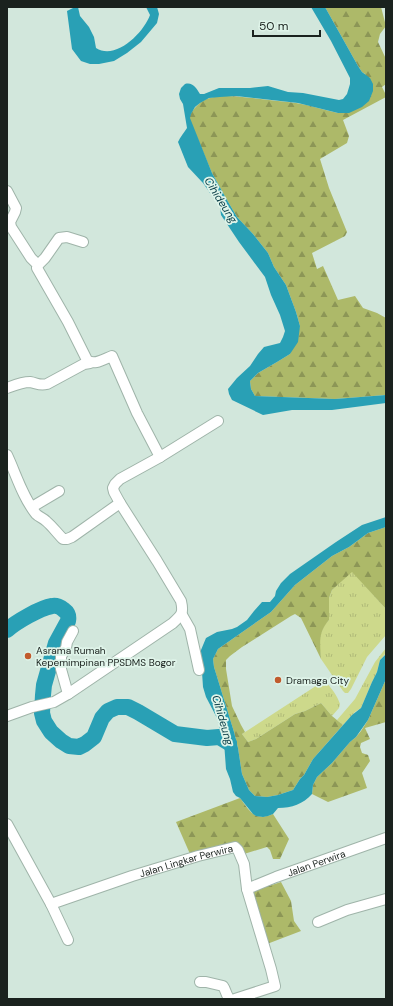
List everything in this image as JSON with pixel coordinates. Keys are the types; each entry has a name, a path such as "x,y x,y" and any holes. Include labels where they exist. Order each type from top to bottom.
{"street":[{"path":"7,191 16,208 10,222 11,227 31,258 38,265 37,268 68,322 87,360 90,362"},
{"path":"38,265 60,238 67,237 83,242"},
{"path":"7,388 21,383 32,382 42,385 47,384 84,364 90,362 95,363 112,356 137,413 160,457"},
{"path":"199,670 190,629 182,615 181,601 120,503 113,488 120,479 160,457 218,421"},
{"path":"7,455 15,471 20,488 36,514 48,522 64,539 72,537 120,503"},
{"path":"32,507 59,491"},
{"path":"7,716 32,707 54,702 68,694 173,623 182,615"},
{"path":"68,694 61,669 61,656 73,631"},
{"path":"7,824 51,904 68,940"},
{"name":"Jalan Perwira","path":"247,889 278,876 386,838"},
{"name":"Jalan Lingkar Perwira","path":"51,904 132,876 198,856 235,847 238,850 244,864 247,889 275,986 235,999"},
{"path":"318,922 347,910 386,899"},
{"path":"200,982 223,986 230,999"}],"green space":[{"path":"325,7 381,7 386,26 380,34 378,42 386,59 386,84 382,87 386,97 343,120 349,136 347,143 320,159 329,188 347,232 345,236 312,253 317,269 323,266 338,300 355,296 363,308 386,318 386,395 335,399 255,396 251,389 250,381 258,373 290,354 300,326 286,285 274,267 268,253 237,217 227,200 212,173 189,118 195,108 203,101 215,97 226,96 296,103 338,113 365,74 358,66"},
{"path":"386,527 386,609 352,572 332,590 329,598 329,620 323,629 320,638 321,659 301,618 295,614 242,647 226,660 232,706 245,732 242,734 248,742 256,739 295,714 321,703 332,716 343,725 313,759 293,790 267,797 255,796 249,790 242,774 234,732 214,667 213,659 218,649 271,612 295,585 332,556 349,547 368,533"},
{"path":"352,571 386,609 386,635 367,657 351,689 348,693 345,693 321,659 319,642 325,624 329,620 329,598 332,590"},
{"path":"386,648 386,653 380,660 377,672 361,708 355,712 343,725 337,720 355,699 375,662"},
{"path":"386,679 386,722 365,728 370,739 361,743 360,747 362,753 368,755 370,761 362,773 367,788 328,802 312,794 313,785 317,777 361,731 368,720"},
{"path":"322,682 326,682 336,695 340,704 339,708 332,716 321,703 295,714 256,739 248,742 242,734"},
{"path":"240,798 250,811 257,816 261,817 273,814 289,839 280,859 273,859 270,850 267,847 244,854 237,847 190,854 176,822"},
{"path":"281,882 291,901 294,921 301,931 267,944 250,892"}],"water":[{"path":"78,7 80,16 89,27 94,37 96,48 104,51 112,51 120,48 136,36 147,22 150,15 146,7 157,7 159,14 157,23 141,42 127,53 114,61 90,64 81,61 72,49 67,11"},
{"name":"Cihideung","path":"311,7 325,7 358,66 362,72 370,78 373,84 373,91 369,101 362,107 349,113 338,113 298,103 236,96 209,98 195,107 190,118 212,173 227,200 237,217 268,253 274,267 286,285 300,326 298,342 290,354 258,373 250,381 251,389 255,396 335,399 386,395 386,403 332,410 292,410 263,415 232,400 228,389 250,366 264,347 280,343 285,331 265,277 221,215 220,207 203,183 188,167 178,142 187,128 183,104 179,94 181,88 185,84 194,86 200,94 204,94 219,88 250,88 268,86 288,92 303,93 339,100 343,99 347,94 350,78"},
{"name":"Cihideung","path":"386,517 386,527 368,533 349,547 332,556 295,585 271,612 218,649 213,659 214,667 234,732 242,774 249,790 255,796 267,797 293,790 313,759 352,715 361,708 377,672 380,660 386,654 386,679 368,720 356,737 317,777 313,785 312,794 297,805 278,808 273,814 268,816 256,816 233,792 226,769 224,742 217,718 206,697 203,687 200,665 201,650 206,638 217,632 237,627 247,620 262,602 270,602 275,596 281,583 290,574 362,525"}],"waterway":[{"name":"Cihideung","path":"7,630 28,616 47,607 58,606 67,613 68,621 56,643 44,685 42,713 44,721 51,732 69,746 79,747 94,737 102,718 108,711 117,707 128,707 175,734 207,738 219,737 229,743"}],"place":[{"name":"Asrama Rumah Kepemimpinan PPSDMS Bogor","path":"28,656"},
{"name":"Dramaga City","path":"278,680"}]}
